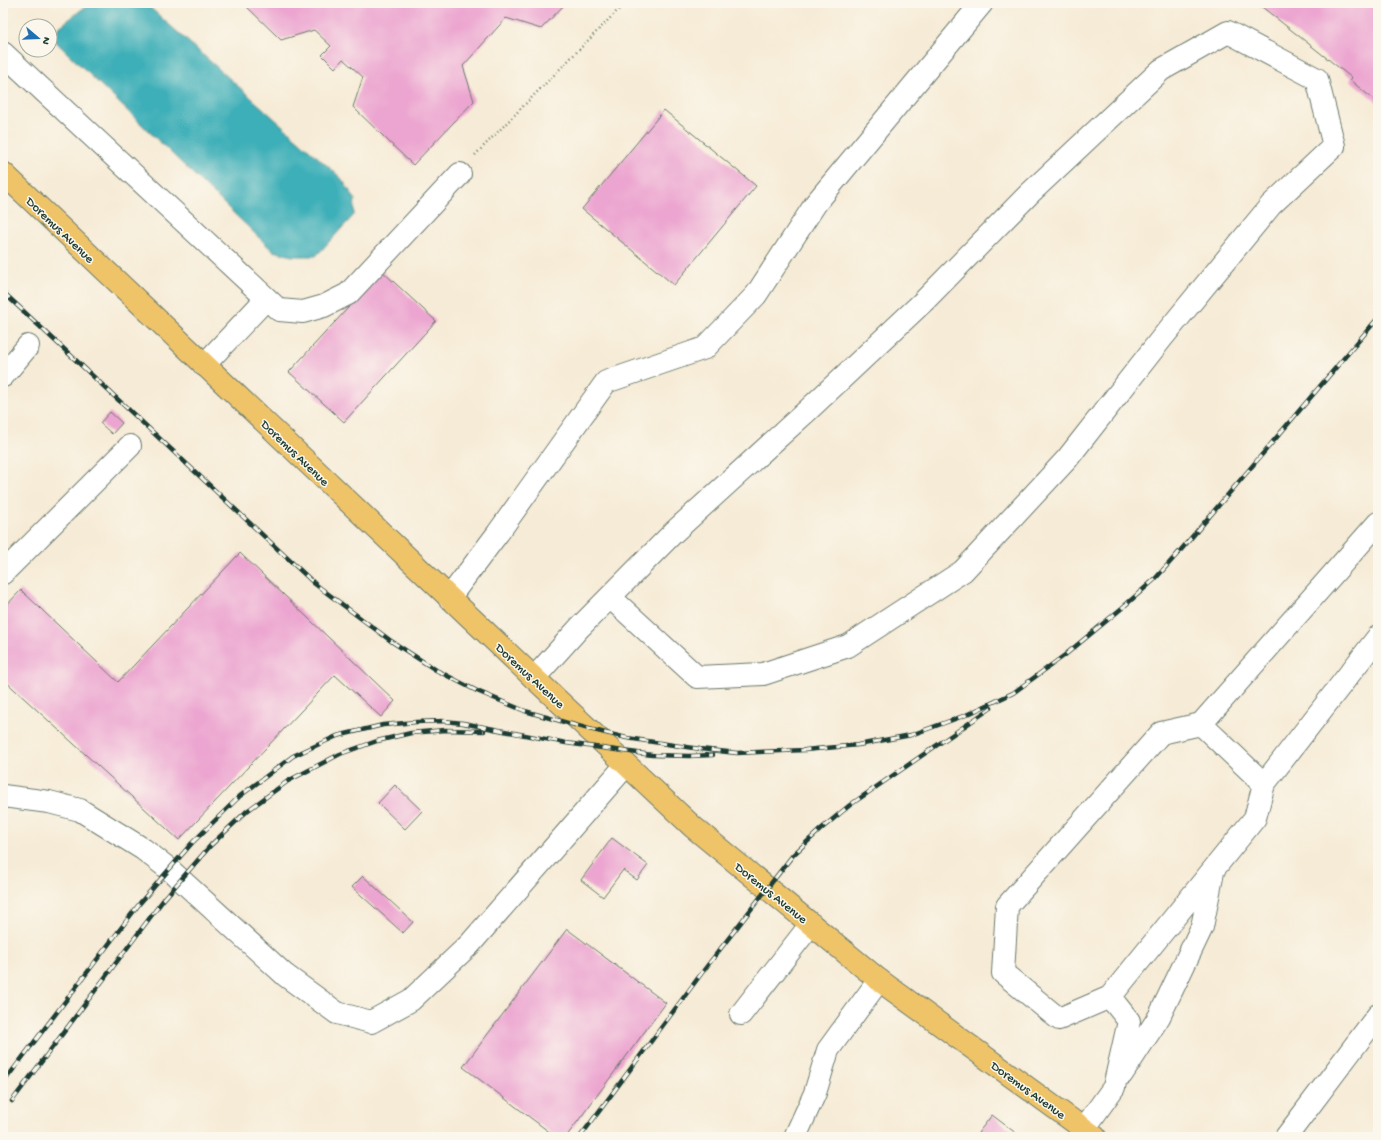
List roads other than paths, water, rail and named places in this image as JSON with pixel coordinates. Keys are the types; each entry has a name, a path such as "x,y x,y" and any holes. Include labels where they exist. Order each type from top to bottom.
{"main road":[{"name":"Doremus Avenue","path":"3,173 449,598 693,827 879,980 1090,1133"}],"lane":[{"path":"449,598 498,533 606,382 705,348 756,295 816,203 982,3"},
{"path":"534,678 580,627 674,532 924,301 1029,194 1161,70 1228,32 1317,79 1334,146 1272,205 1162,338 1067,459 963,571 848,646 763,674 697,677 610,597"},
{"path":"3,53 279,310 303,312 324,306 348,294 460,174"},
{"path":"204,365 266,299"},
{"path":"3,376 28,346"},
{"path":"3,573 130,446"},
{"path":"1378,523 1201,724 1161,733 1007,906 1003,973 1059,1019 1110,996 1255,818 1264,784 1378,637"},
{"path":"1201,724 1264,784"},
{"path":"3,796 49,802 80,810 143,849 169,869 285,974 331,1009 337,1013 372,1022 411,1000 470,944 626,765"},
{"path":"1090,1133 1114,1087 1159,1017 1202,927 1215,867"},
{"path":"740,1014 811,924"},
{"path":"795,1137 815,1093 828,1050 879,980"},
{"path":"1110,996 1129,1021 1114,1087"},
{"path":"1286,1137 1378,1015"}],"water":[{"path":"90,3 145,3 341,178 355,199 354,215 316,256 292,256 273,251 58,44 58,28"}],"railway":[{"path":"3,292 315,584 391,641 436,670 477,691 525,711 589,729 627,738 737,753 805,750 858,745 911,735 966,715 1013,693 1065,655 1155,579 1378,318"},
{"path":"580,1137 704,970 793,855 850,805 991,708"},
{"path":"3,1083 140,903 192,843 240,796 293,756 337,736 383,725 444,721 463,723 566,743 652,755 713,755"},
{"path":"12,1101 164,899 211,845 247,811 288,781 340,754 377,741 411,733 445,730 484,731"}]}
